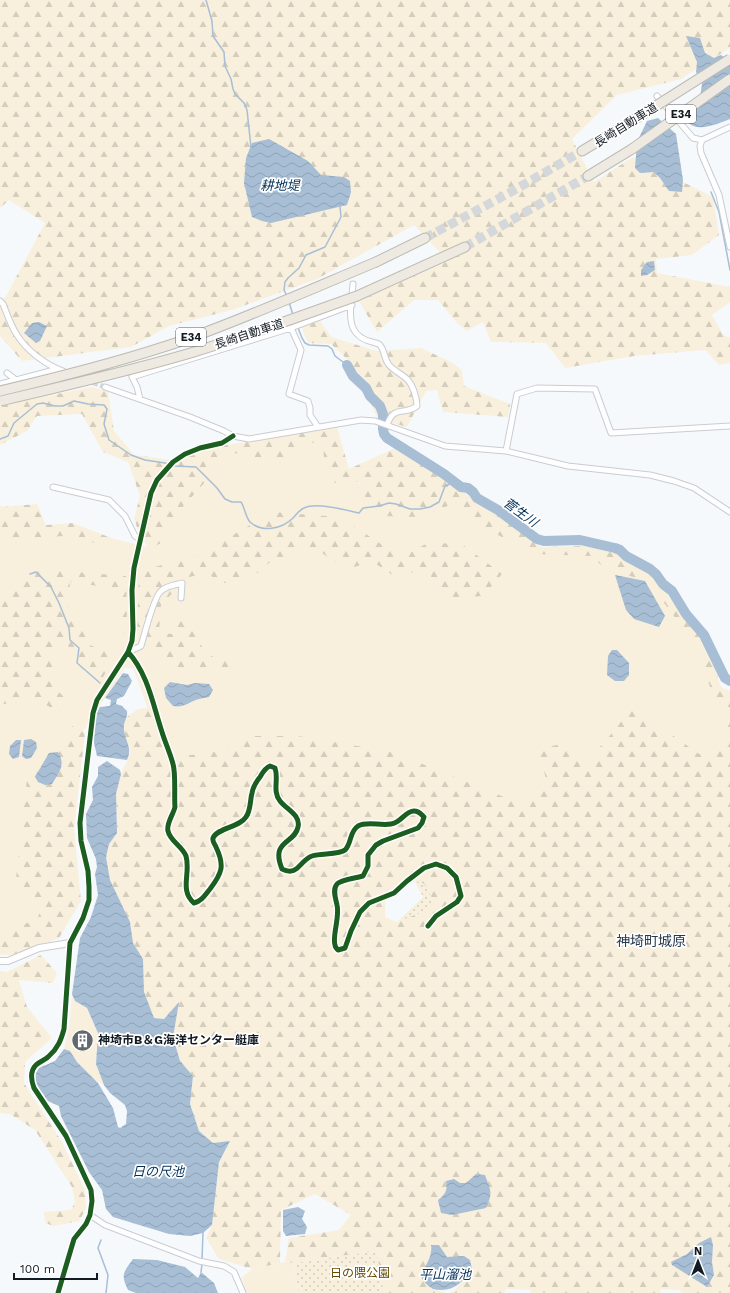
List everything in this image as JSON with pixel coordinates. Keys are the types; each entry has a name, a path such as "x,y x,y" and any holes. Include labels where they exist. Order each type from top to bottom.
{"highway":[{"name":"長崎自動車道","path":"582,151 730,59"},
{"name":"長崎自動車道","path":"588,176 632,149 730,79"},
{"name":"長崎自動車道","path":"0,391 125,359 190,338 274,305 376,262 425,238"},
{"name":"長崎自動車道","path":"0,401 135,369 266,328 357,296 465,247"}],"street":[{"path":"657,96 693,138 702,140 730,127"},
{"path":"702,140 700,146 719,195 730,247"},
{"path":"353,284 351,318 353,327 357,334 363,339 378,343 380,345 384,352 385,359 393,370 410,383 417,402 414,408 394,414 390,417 387,425"},
{"path":"0,301 3,304 17,335 34,354 58,369 64,371"},
{"path":"140,399 137,387 132,377 291,328 352,305"},
{"path":"291,328 301,350 289,394 308,401 310,415 318,427"},
{"path":"0,384 58,369"},
{"path":"7,373 16,380"},
{"path":"105,387 224,431 233,436 249,439 361,420 375,421 445,446 506,451 568,466 650,475 674,481 694,488 730,512"},
{"path":"506,451 517,394 537,388 595,389 611,433 730,426"},
{"path":"58,1293 74,1239 86,1224 90,1215 92,1201 91,1190 66,1136 34,1088 32,1074 35,1065 49,1057 61,1043 64,1029 70,943 89,900 90,886 81,840 80,823 93,713 97,700 128,652 132,641 132,579 151,493 157,480 173,462 185,454 200,448 222,443 233,436"},
{"path":"53,487 109,500 125,516 135,536 140,540"},
{"path":"128,652 141,646 160,591 182,583 181,598"},
{"path":"128,652 136,661 147,685 173,765 175,807 168,826 168,831 170,837 185,854 188,866 187,894 194,903 202,899 221,872 222,864 213,842 214,838 217,834 242,822 246,817 255,784 266,768 270,766 275,768 277,773 276,794 280,801 298,820 299,826 297,832 281,846 279,851 280,865 282,869 288,872 294,871 312,856 328,853 338,854 345,850 352,832 356,827 362,824 392,824 399,821 409,812 415,811 424,817 418,828 383,840 376,845 368,855 368,866 363,876 338,882 335,887 335,893 339,911 334,940 335,946 338,950 345,948 360,912 369,903 394,893 424,868 436,864 447,868 456,877 461,896 457,902 436,916 428,926"},
{"path":"0,961 8,961 39,948 70,943"},
{"path":"90,1215 105,1225 199,1261 224,1266 234,1272 243,1293"}],"green space":[{"path":"0,0 730,0 730,48 681,79 617,95 572,139 594,182 633,157 713,197 719,235 692,255 656,259 657,273 730,287 730,302 712,315 723,335 730,338 730,363 719,365 705,350 634,356 565,368 546,343 491,342 483,322 467,331 457,323 438,300 414,300 377,332 359,301 448,261 414,225 317,279 232,310 169,326 131,347 22,361 0,336 0,299 5,298 45,223 9,200 0,208"},
{"path":"320,320 331,337 377,351 421,348 451,362 462,370 464,386 510,404 508,417 443,412 437,390 426,391 407,427 378,419 351,363 331,344 308,343 301,326"},
{"path":"91,387 108,391 114,431 134,455 180,461 202,449 337,427 349,469 395,448 492,511 541,547 583,546 612,551 653,576 709,649 721,687 730,691 730,713 711,691 700,651 647,580 608,571 591,556 536,554 478,525 452,504 421,517 382,516 365,497 359,482 335,483 325,473 323,444 307,442 297,456 261,461 242,452 208,460 206,481 171,520 165,541 149,549 139,533 134,519 140,496 128,462 103,452 82,414 37,416 27,431 0,445 0,406"},
{"path":"328,434 346,477 420,513 456,500 535,551 592,553 649,579 705,649 714,687 730,697 730,761 594,761 536,803 176,762 165,756 133,668 125,668 78,739 67,896 12,955 0,955 0,516 20,530 64,526 146,547 199,456"},
{"path":"37,504 46,525 73,523 114,539 109,546 62,536 12,541 0,538 0,505 2,507"},
{"path":"272,512 340,517 381,544 410,553 429,542 463,545 502,574 483,596 451,598 425,570 394,576 373,562 346,569 313,547 269,563 248,581 223,583 206,573 177,580 176,590 161,604 159,632 172,634 180,621 198,620 202,651 219,660 233,661 229,673 169,667 137,640 139,571 197,556"},
{"path":"26,568 126,576 127,629 122,638 119,589 70,582 68,610 86,622 87,644 115,655 102,679 67,645 53,651 52,685 67,700 60,712 32,698 0,705 0,595 11,593"},
{"path":"153,707 176,757 221,751 244,736 298,736 393,752 511,800 534,797 546,779 538,749 566,743 588,760 633,707 699,754 721,748 730,720 730,1293 682,1293 679,1290 661,1289 660,1293 531,1293 530,1290 506,1289 504,1293 449,1293 455,1290 472,1269 470,1260 447,1257 439,1245 431,1245 430,1257 421,1276 436,1290 447,1293 384,1293 376,1251 294,1263 285,1262 289,1238 339,1230 351,1215 315,1194 281,1210 280,1263 252,1269 219,1259 206,1238 212,1225 219,1162 230,1142 213,1143 199,1131 190,1104 193,1076 180,1061 173,1037 178,1003 164,1019 153,1018 144,992 143,959 133,943 130,922 110,880 106,857 109,844 117,832 116,794 121,774 130,754 130,747 125,739 124,723 128,716 138,709","holes":["414,880 424,884 432,898 397,922 385,917 385,902","711,1237 713,1245 712,1262 714,1275 672,1265 671,1262 687,1254 699,1243"]},
{"path":"72,726 85,733 74,829 81,901 59,938 12,955 0,955 0,938 38,917 44,903 15,888 27,779 45,751 65,749"},
{"path":"414,880 424,884 432,898 430,909 397,922 423,897"},
{"path":"41,955 57,973 53,983 19,980 27,1007 52,1038 25,1062 24,1083 62,1142 85,1190 86,1209 79,1221 54,1226 45,1223 44,1212 71,1210 75,1202 72,1187 35,1130 10,1114 0,1113 0,971 7,972"},
{"path":"72,994 75,1001 87,1008 98,1033 96,1064 104,1085 85,1071 70,1051 64,1049 69,1027"},
{"name":"日の隈公園","path":"376,1251 384,1293 299,1293 294,1263"},
{"path":"285,1262 294,1263 299,1293 247,1293 241,1278 252,1269"}],"water":[{"path":"686,36 700,38 705,53 714,58 721,55 730,61 730,119 704,127 694,126 688,122 685,116 700,97 702,84 696,72 697,62"},
{"path":"658,118 676,134 683,180 682,192 669,191 654,172 640,173 635,168 637,142 647,121"},
{"name":"耕地堤","path":"269,139 308,161 321,175 344,177 350,181 351,192 347,205 271,223 252,217 244,183 246,158 252,143"},
{"path":"654,261 655,270 647,275 641,276 641,270 647,262"},
{"path":"39,322 47,326 40,341 36,343 24,333 32,323"},
{"path":"615,575 645,581 665,616 659,627 634,619 626,610"},
{"path":"612,650 617,650 629,663 629,675 624,681 615,681 607,675 608,656"},
{"path":"123,673 128,674 132,681 124,696 117,699 116,704 122,706 127,711 124,727 129,748 127,760 97,756 94,743 95,716 100,707 110,706 111,700 105,698"},
{"path":"170,682 187,685 195,683 209,684 213,690 209,697 195,700 184,705 173,706 166,698 164,688"},
{"path":"31,739 36,742 37,748 31,758 26,759 22,756 24,740"},
{"path":"16,740 21,740 19,757 13,759 9,754 10,746"},
{"path":"58,752 61,761 61,769 52,784 45,785 38,782 35,777 49,753"},
{"name":"日の尺池","path":"107,761 120,770 121,774 116,794 117,833 109,844 106,857 110,880 130,922 133,943 143,959 144,992 154,1018 164,1019 179,1002 173,1037 180,1061 193,1076 190,1104 199,1131 213,1143 230,1141 219,1162 212,1225 203,1233 190,1236 169,1234 113,1217 106,1209 102,1190 89,1172 61,1116 59,1106 48,1101 36,1084 35,1075 39,1068 55,1061 64,1049 70,1051 77,1062 98,1083 113,1108 118,1127 120,1128 126,1124 127,1111 125,1105 110,1093 104,1085 96,1064 98,1033 87,1008 75,1001 72,994 80,938 91,917 98,895 95,874 97,867 96,859 87,838 86,814 93,800 92,787 98,776 98,767"},
{"path":"476,1174 485,1175 490,1189 490,1199 486,1208 452,1215 441,1213 438,1200 445,1192 447,1187 446,1181 454,1179 460,1183 466,1183"},
{"path":"298,1207 305,1211 302,1219 307,1227 305,1234 286,1236 283,1231 283,1210"},
{"path":"711,1237 713,1245 712,1262 714,1275 707,1287 672,1265 671,1262 687,1254 699,1243"},
{"name":"平山溜池","path":"431,1245 439,1245 447,1257 464,1256 470,1260 472,1269 461,1283 446,1290 440,1290 433,1289 423,1280 421,1276 430,1257"},
{"path":"133,1259 157,1260 185,1267 198,1278 201,1272 214,1283 218,1293 136,1293 128,1290 124,1280 124,1273"}],"waterway":[{"path":"206,0 212,21 213,36 224,52 225,66 231,79 235,94 244,103 247,110 251,147"},
{"path":"711,192 719,212 730,270"},
{"path":"287,296 284,290 285,282 299,268 306,255 325,247 341,217 340,206"},
{"path":"289,302 293,315"},
{"path":"295,320 305,343 309,345 328,346 332,349 335,356 347,365"},
{"name":"菅生川","path":"347,365 353,376 366,388 370,396 380,406 383,414 384,434 387,438 444,474 461,487 468,488 477,498 498,510 537,539 544,541 580,540 615,548 620,550 626,556 650,569 656,574 663,584 672,591 686,614 704,635 725,678 730,681"},
{"path":"0,439 8,436 14,423 37,404 43,403 63,406 74,401 104,405 107,409 104,424 109,440 131,455 145,460 175,466 196,467 217,488 225,499 232,502 241,502 250,522 260,528 272,528 283,525 301,510 310,506 331,507 359,513 363,508 389,503 410,509 430,507 439,502 445,486 454,482"},
{"path":"30,574 36,572 51,587 69,628 70,640 79,648 77,663 100,683"},
{"path":"202,1260 203,1232"},
{"path":"101,1240 98,1248 108,1275 106,1293"},
{"path":"201,1272 202,1264"}],"tunnel":[{"path":"425,238 511,192 582,151"},
{"path":"465,247 588,176"},
{"path":"72,375 105,387"}],"cycle path":[{"path":"58,1293 74,1239 86,1224 90,1215 92,1201 91,1190 66,1136 34,1088 32,1076 34,1067 52,1053 62,1037 64,1029 70,943 83,918 89,900 88,871 81,841 80,823 93,713 97,700 128,652 132,641 132,590 134,568 151,493 157,480 173,462 185,454 200,448 222,443 233,436"},
{"path":"128,652 135,661 145,680 173,764 175,807 169,822 168,831 171,838 182,849 186,856 187,893 194,903 205,896 220,874 221,859 213,842 213,838 219,832 239,823 246,817 249,811 254,787 264,770 270,766 275,768 276,772 276,793 280,801 295,816 298,823 298,827 293,837 281,847 279,853 279,860 282,869 287,871 295,870 304,861 312,856 342,852 349,844 353,831 358,826 398,822 408,813 414,811 419,812 424,817 418,828 376,845 368,855 368,866 363,876 345,880 337,884 335,892 338,915 334,941 338,950 345,948 360,912 369,903 394,893 424,868 436,864 447,868 456,877 461,896 457,902 436,916 428,926"}],"place":[{"name":"神埼市B＆G海洋センター艇庫","path":"83,1040"}],"district":[{"name":"神埼町城原","path":"651,941"}]}
